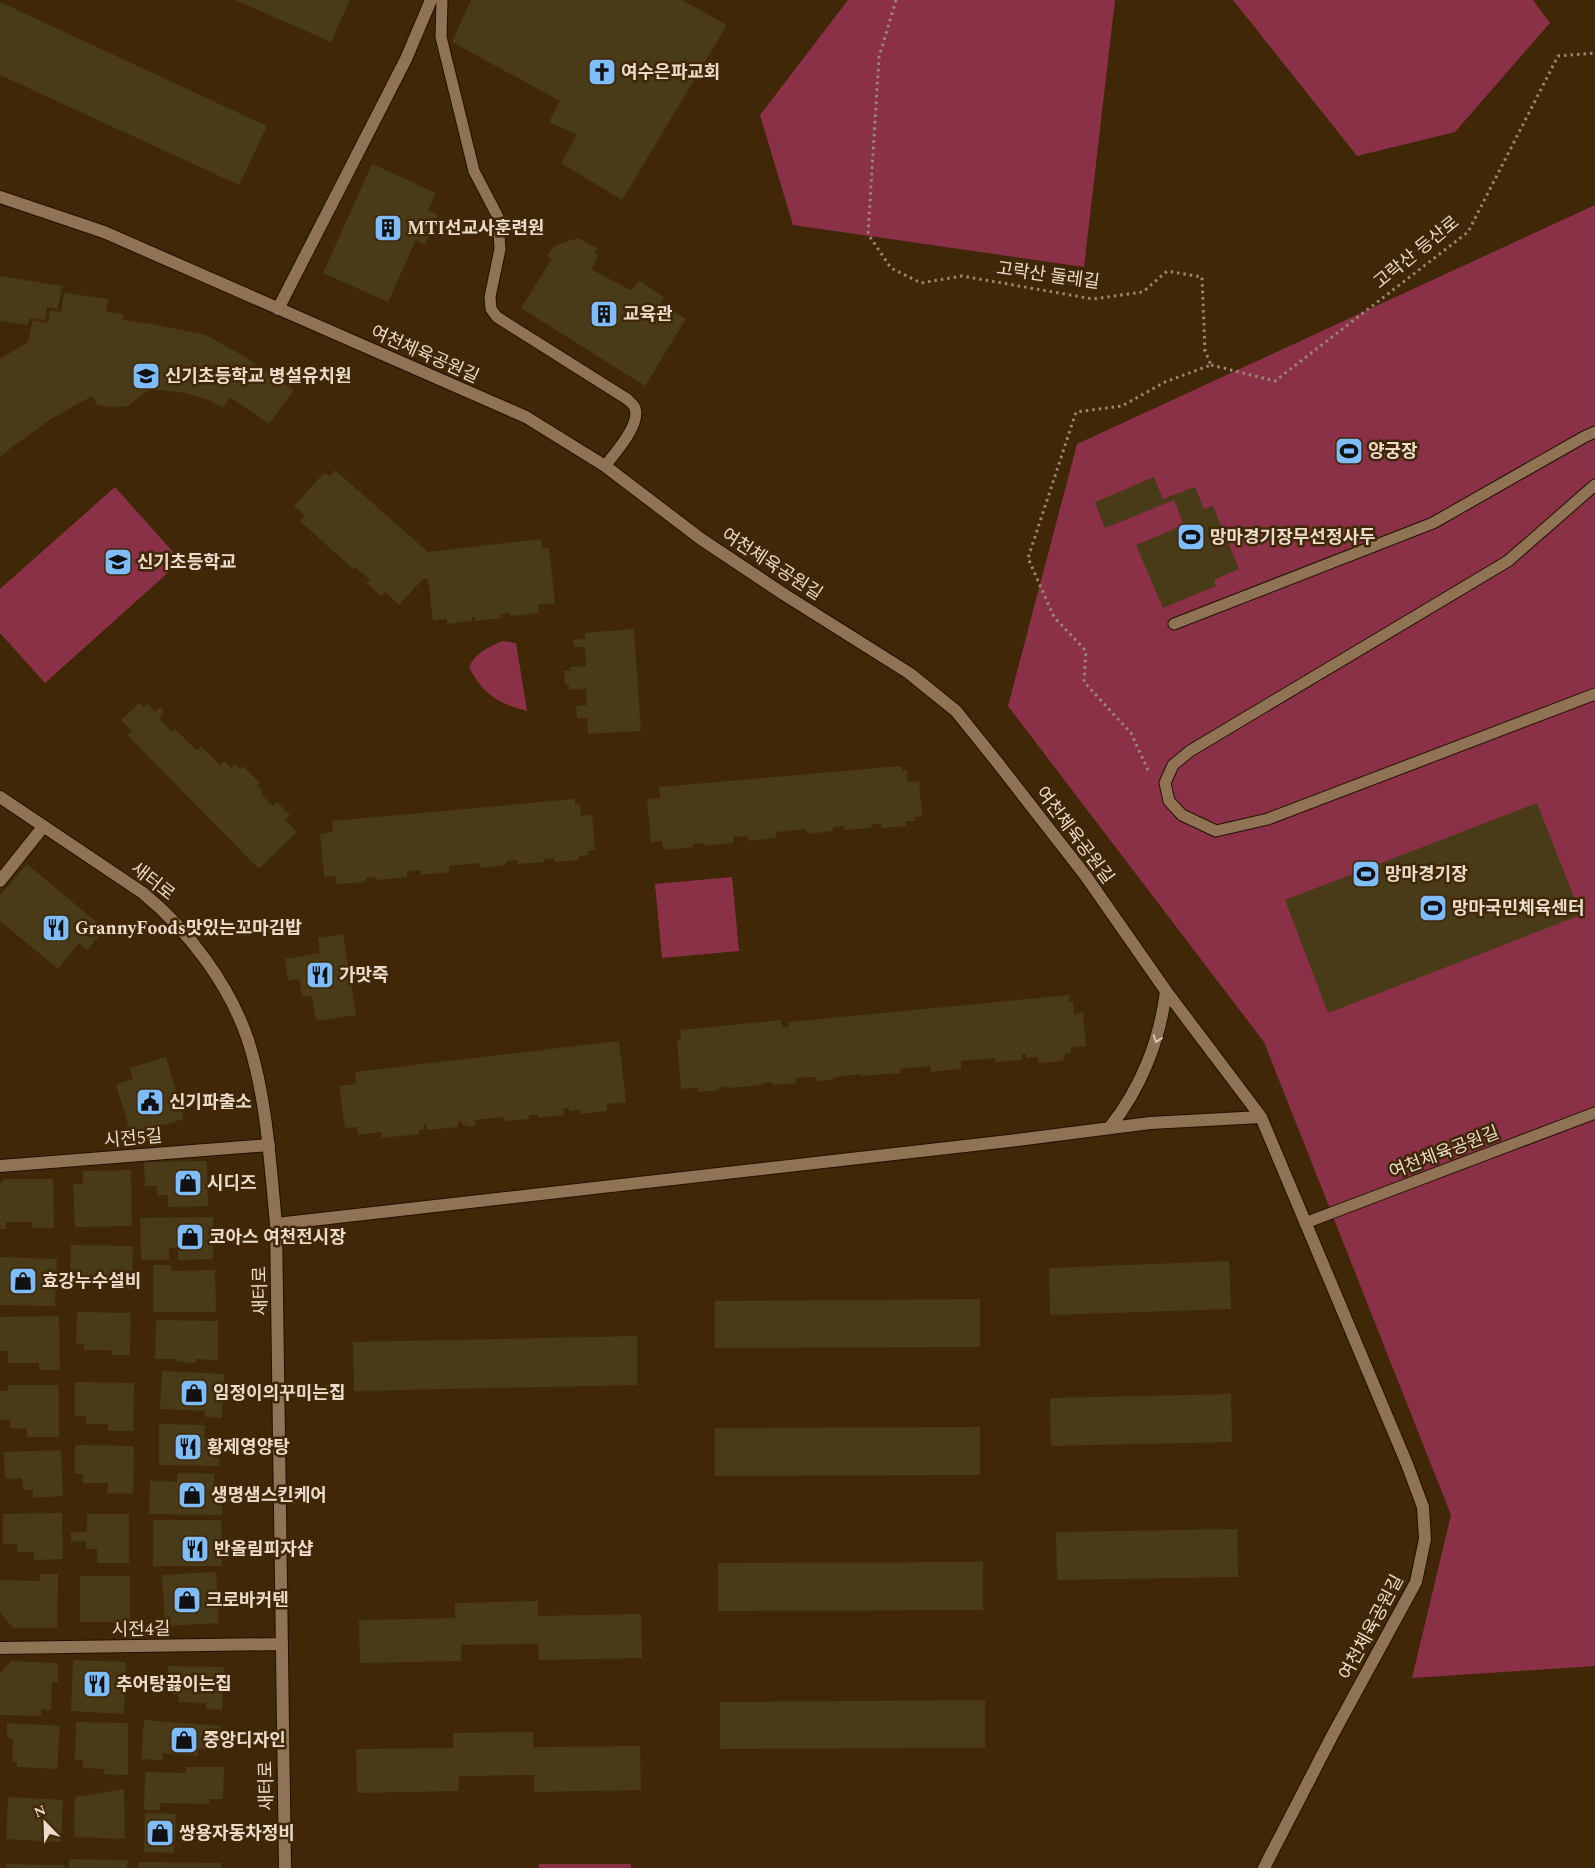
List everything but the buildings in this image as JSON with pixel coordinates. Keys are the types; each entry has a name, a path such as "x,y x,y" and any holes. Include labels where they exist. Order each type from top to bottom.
{"street":[{"path":"278,309 406,59 431,0"},
{"name":"여천체육공원길","path":"0,197 104,232 526,417 604,466 702,539 784,595 909,673 956,711 1085,875 1166,991 1261,1117 1411,1473 1423,1507 1425,1540 1416,1582 1332,1736 1264,1868"},
{"name":"새터로","path":"0,797 144,893 175,922 205,960 234,1006 248,1040 257,1075 268,1145 276,1224 285,1868"},
{"path":"0,881 44,827"},
{"path":"1110,1127 1121,1114 1129,1099 1158,1036 1166,991"},
{"path":"276,1224 1009,1141 1110,1127 1261,1117"},
{"name":"시전5길","path":"0,1166 268,1145"},
{"name":"시전4길","path":"0,1648 282,1644"}],"lane":[{"path":"442,0 441,36 474,171 498,218 500,249 490,297 491,309 497,317 628,399 635,408 636,418 627,436 604,466"},
{"path":"1174,624 1433,523 1595,432"},
{"path":"1595,484 1508,561 1190,751 1173,765 1165,783 1169,801 1182,815 1216,831 1268,819 1595,694"},
{"name":"여천체육공원길","path":"1305,1224 1595,1113"}],"path":[{"name":"고락산 둘레길","path":"896,0 879,57 868,234 891,268 921,283 962,276 1093,299 1143,292 1168,271 1202,277 1205,351 1211,365"},
{"name":"고락산 등산로","path":"1211,365 1275,381 1468,232 1558,56 1595,53"},
{"path":"1165,783 1153,780 1131,733 1084,682 1086,651 1054,617 1028,558 1076,412 1122,406 1166,382 1211,365"}],"shaded area":[{"path":"848,0 1115,0 1084,267 793,225 760,115"},
{"path":"1233,0 1533,0 1550,23 1455,132 1357,156"},
{"name":"망마경기장","path":"1595,205 1595,1666 1412,1678 1451,1515 1264,1042 1008,706 1077,444"},
{"path":"115,487 181,561 45,683 0,633 0,589"},
{"path":"503,641 516,643 527,711 507,705 492,696 480,684 469,667 475,657 487,648"},
{"path":"732,877 739,951 662,958 655,884"},
{"path":"539,1864 631,1864 631,1868 539,1868"}],"place":[{"name":"여수은파교회","path":"602,72"},
{"name":"MTI선교사훈련원","path":"388,228"},
{"name":"교육관","path":"604,314"},
{"name":"신기초등학교 병설유치원","path":"146,376"},
{"name":"양궁장","path":"1349,451"},
{"name":"망마경기장무선정사두","path":"1191,537"},
{"name":"신기초등학교","path":"118,562"},
{"name":"망마경기장","path":"1366,874"},
{"name":"망마국민체육센터","path":"1433,908"},
{"name":"GrannyFoods맛있는꼬마김밥","path":"56,928"},
{"name":"가맛죽","path":"320,975"},
{"name":"신기파출소","path":"150,1102"},
{"name":"시디즈","path":"188,1183"},
{"name":"코아스 여천전시장","path":"190,1237"},
{"name":"효강누수설비","path":"23,1281"},
{"name":"임정이의꾸미는집","path":"194,1393"},
{"name":"황제영양탕","path":"188,1447"},
{"name":"생명샘스킨케어","path":"192,1495"},
{"name":"반올림피자샵","path":"195,1549"},
{"name":"크로바커텐","path":"187,1600"},
{"name":"추어탕끓이는집","path":"97,1684"},
{"name":"중앙디자인","path":"184,1740"},
{"name":"쌍용자동차정비","path":"160,1833"}]}
